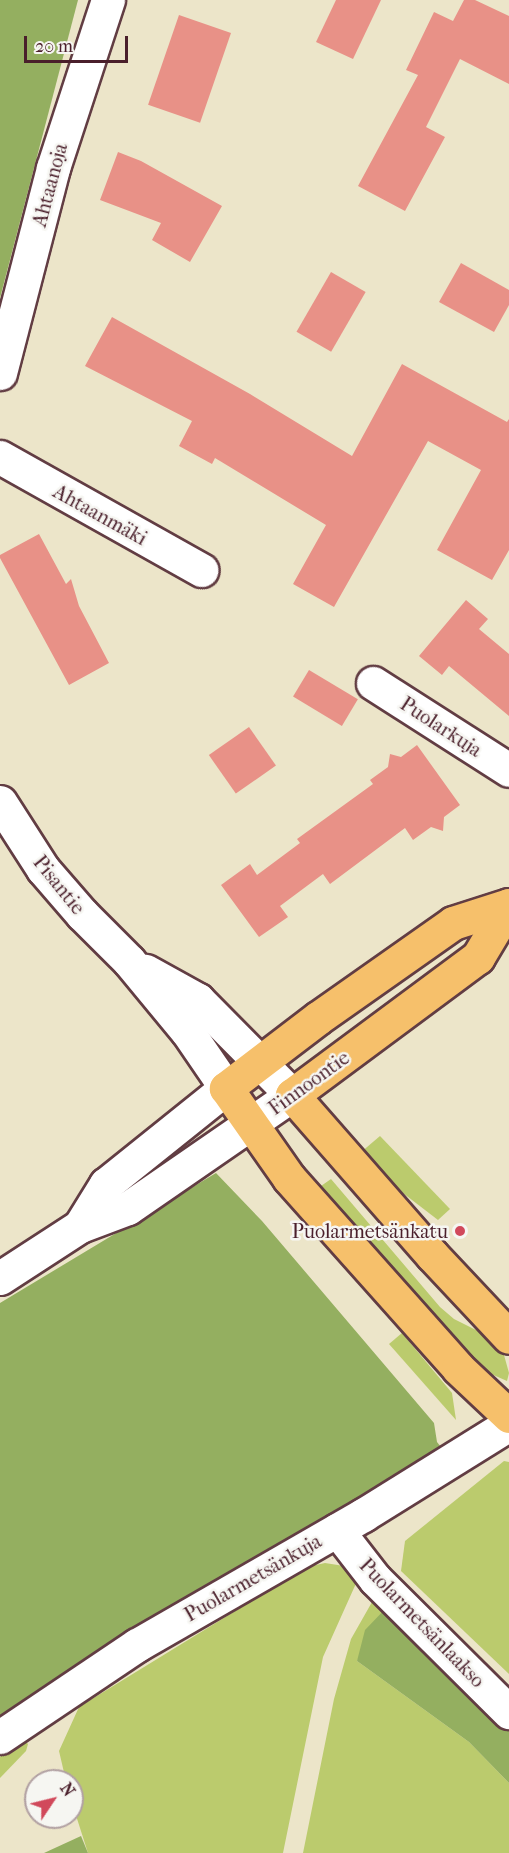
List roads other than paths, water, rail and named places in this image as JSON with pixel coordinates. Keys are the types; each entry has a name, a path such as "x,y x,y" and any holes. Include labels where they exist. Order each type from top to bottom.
{"main road":[{"name":"Finnoontie","path":"226,1088 453,923 509,905"},
{"name":"Finnoontie","path":"292,1095 478,957 509,905"},
{"path":"226,1088 289,1178 458,1368 509,1416"},
{"path":"292,1095 432,1255 509,1337"}],"street":[{"name":"Ahtaanoja","path":"0,373 53,168 108,0"},
{"name":"Ahtaanmäki","path":"0,457 201,570"},
{"name":"Puolarkuja","path":"374,683 509,770"},
{"name":"Pisantie","path":"0,802 43,869 82,914 129,961 187,1031 226,1088"},
{"name":"Pisantie","path":"129,961 198,1000 260,1062"},
{"path":"260,1062 292,1095"},
{"name":"Finnoontie","path":"80,1226 106,1184 226,1088"},
{"name":"Finnoontie","path":"0,1278 80,1226 128,1209 252,1125 292,1095"},
{"name":"Puolarmetsänkuja","path":"0,1737 137,1645 459,1458 509,1424"},
{"name":"Puolarmetsänlaakso","path":"337,1530 375,1579 509,1712"}],"place":[{"name":"Puolarmetsänkatu","path":"460,1231"}]}
